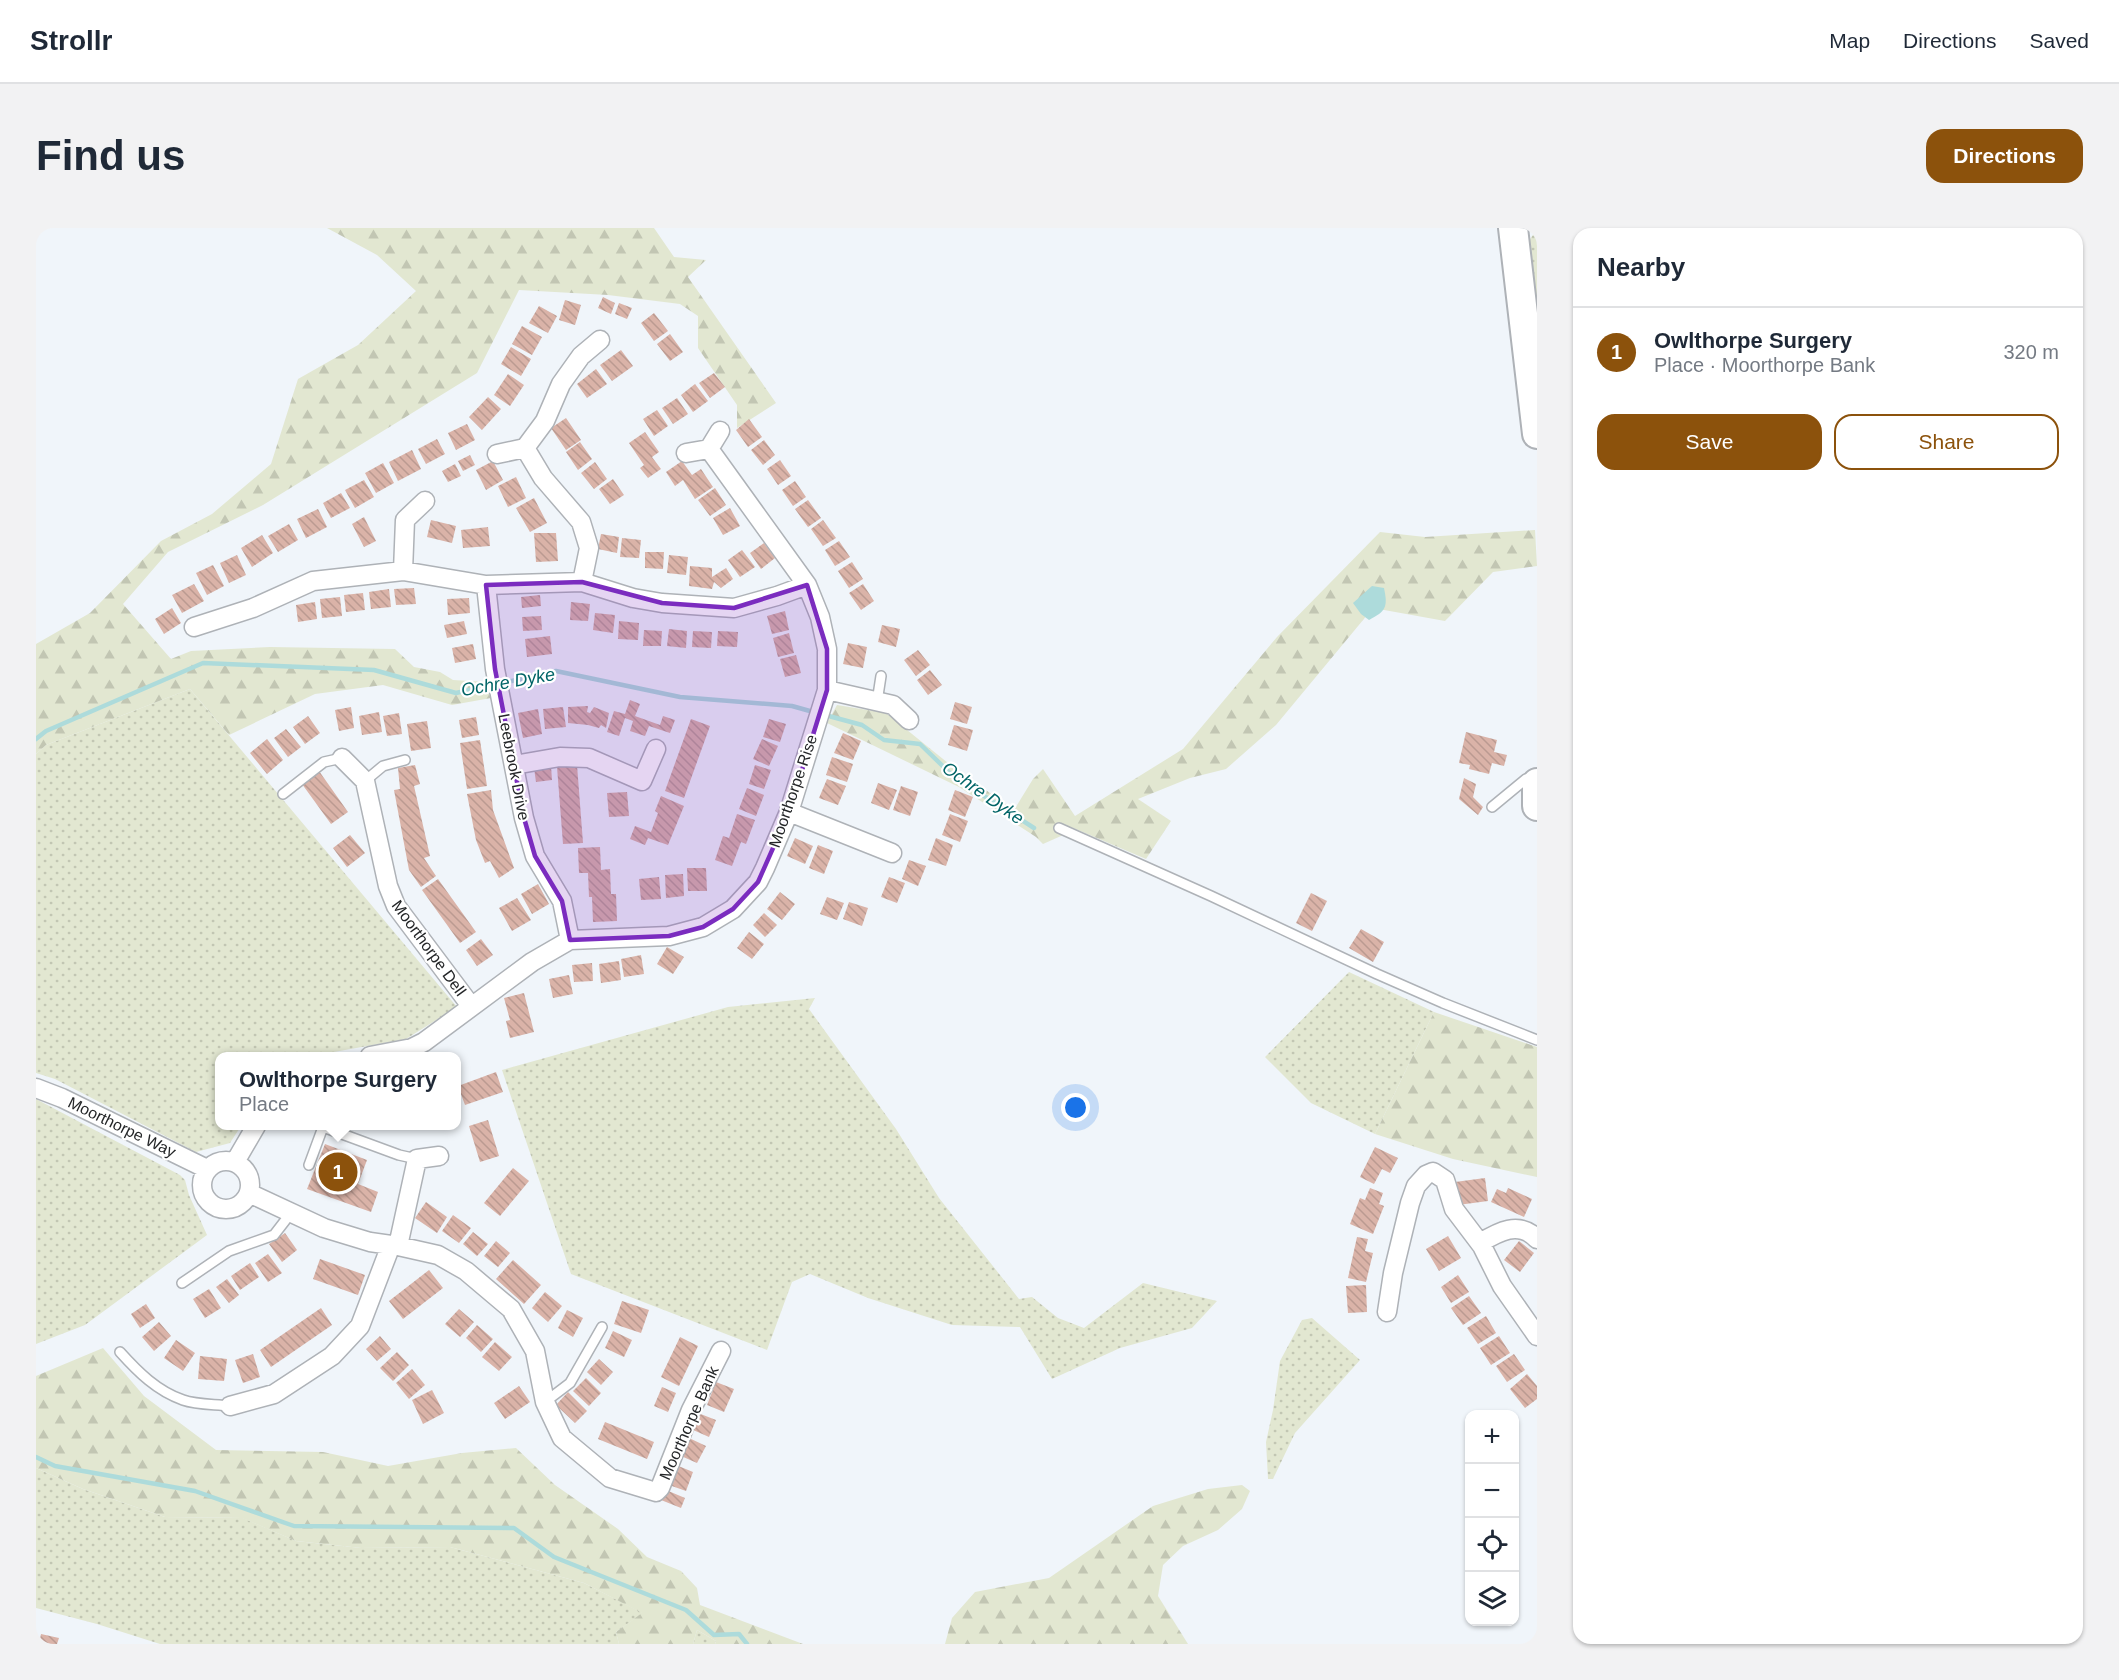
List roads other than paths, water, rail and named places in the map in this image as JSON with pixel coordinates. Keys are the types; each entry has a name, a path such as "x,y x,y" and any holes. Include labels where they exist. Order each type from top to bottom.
{"main road":[{"path":"1513,228 1537,434"},
{"path":"1537,783 1537,806"}],"street":[{"path":"497,454 525,448 546,421 561,384 574,365 600,340"},
{"path":"686,453 709,450 720,431"},
{"path":"525,448 543,478 581,522 589,548 582,582"},
{"name":"Moorthorpe Rise","path":"391,1052 412,1048 424,1042 531,962 570,940 669,936 703,927 733,909 758,882 789,812 826,694 827,649 820,617 807,585 709,450"},
{"path":"403,571 405,520 425,501"},
{"path":"194,627 254,608 313,580 403,571 486,585 582,582 633,598 662,603 734,608 807,585"},
{"name":"Leebrook Drive","path":"486,585 495,669 524,818 535,856 562,901 570,940"},
{"path":"826,694 893,705 909,720"},
{"path":"514,765 560,757 589,758 642,781 656,749"},
{"path":"342,758 365,781"},
{"name":"Moorthorpe Dell","path":"365,781 387,886 396,906 471,1006"},
{"path":"789,812 892,853"},
{"name":"Moorthorpe Way","path":"36,1088 62,1098 207,1169"},
{"path":"235,1162 253,1130"},
{"path":"230,1406 274,1394 332,1356 360,1326 394,1245 417,1159 439,1156"},
{"path":"222,1161 235,1162 242,1166 248,1173 251,1184 245,1200 230,1209 221,1209 213,1205 207,1199 202,1186 207,1169 222,1161"},
{"path":"1388,1312 1393,1273 1410,1203 1416,1186 1426,1175 1433,1172 1445,1180 1454,1209 1480,1243 1502,1286 1537,1336"},
{"name":"Moorthorpe Bank","path":"249,1193 324,1228 370,1242 438,1255 465,1271 511,1309 535,1351 544,1402 562,1438 610,1478 656,1492 660,1488 692,1410 722,1351"},
{"path":"1480,1243 1503,1230 1513,1229 1524,1230 1537,1239"}],"lane":[{"path":"877,702 881,676"},
{"path":"284,794 324,762 342,758"},
{"path":"365,781 383,766 405,760"},
{"path":"1492,807 1526,779 1537,774"},
{"path":"1059,828 1212,896 1443,1004 1537,1040"},
{"path":"309,1165 322,1130"},
{"path":"331,1130 399,1155 417,1159"},
{"path":"182,1283 229,1251 274,1235 291,1213"},
{"path":"544,1402 570,1383 602,1327"},
{"path":"120,1352 138,1372 159,1388 184,1400 230,1406"}],"water":[{"path":"1372,586 1384,588 1386,600 1382,611 1369,620 1353,603"}],"waterway":[{"name":"Ochre Dyke","path":"36,739 46,731 203,663 374,670 456,693 495,684"},
{"name":"Ochre Dyke","path":"503,683 556,671 680,697 792,706 817,713"},
{"name":"Ochre Dyke","path":"825,715 862,725 884,740 920,744 953,776 1034,828"},
{"path":"36,1457 55,1466 195,1491 294,1526 514,1528 554,1557 686,1610 714,1635 739,1634 747,1644"}],"place":[{"name":"Owlthorpe Surgery","path":"338,1172"}]}
